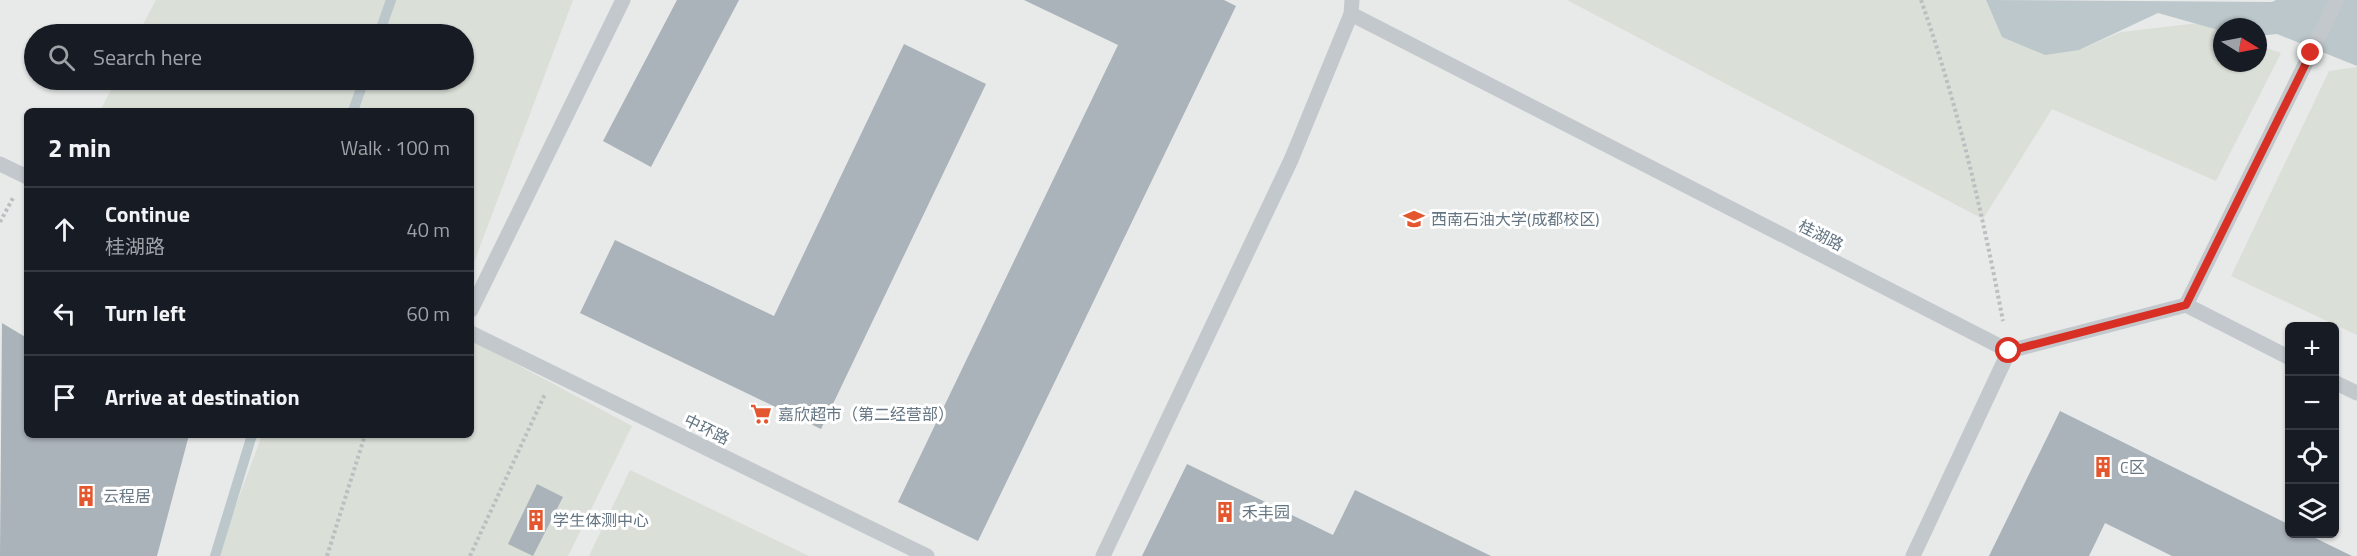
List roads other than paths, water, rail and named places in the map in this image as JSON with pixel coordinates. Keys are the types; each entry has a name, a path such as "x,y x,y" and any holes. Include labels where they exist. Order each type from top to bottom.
{"lane":[{"path":"474,304 623,0"},
{"path":"2186,305 2337,0"},
{"path":"1103,556 1291,160 1352,7"},
{"name":"桂湖路","path":"1352,7 2009,351"},
{"path":"0,164 24,176"},
{"path":"1913,556 2009,351 2186,305 2285,356"},
{"name":"中环路","path":"474,334 927,556"},
{"path":"2339,384 2357,393"}],"waterway":[{"path":"383,24 391,0"},
{"path":"354,108 360,90"},
{"path":"215,556 251,438"}],"place":[{"name":"西南石油大学(成都校区)","path":"1414,219"},
{"name":"嘉欣超市（第二经营部）","path":"761,414"},
{"name":"C区","path":"2103,467"},
{"name":"云程居","path":"86,496"},
{"name":"禾丰园","path":"1225,512"},
{"name":"学生体测中心","path":"536,520"}]}
